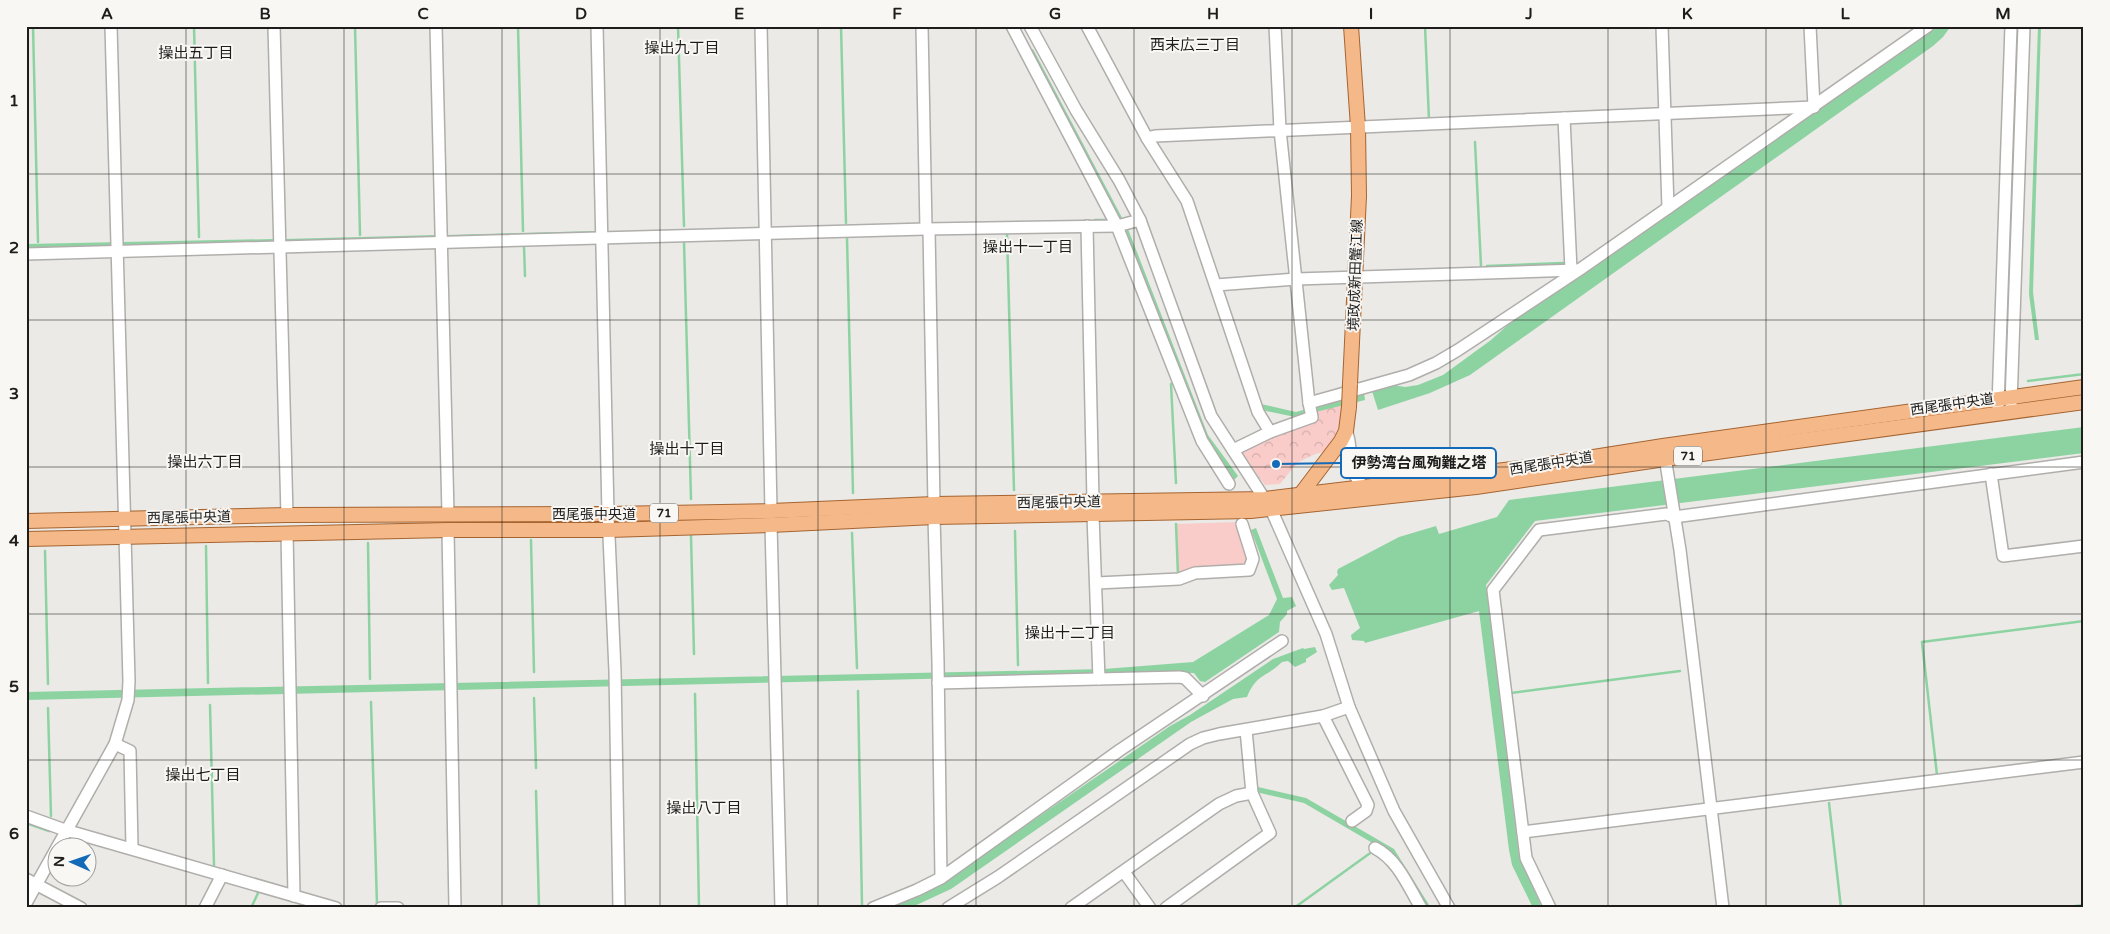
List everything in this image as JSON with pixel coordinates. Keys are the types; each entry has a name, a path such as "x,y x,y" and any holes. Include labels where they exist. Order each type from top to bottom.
{"main road":[{"name":"境政成新田蟹江線","path":"1296,500 1342,441 1346,431 1349,407 1358,196 1358,127 1351,26"},
{"name":"西尾張中央道","path":"26,539 448,530 609,530 771,518 934,510 1268,504 1362,486 1537,466 1665,458 2005,397 2084,387"},
{"name":"西尾張中央道","path":"1296,500 1476,487 1665,458 2084,402"},
{"name":"西尾張中央道","path":"26,521 287,515 448,514 608,514 771,518"}],"street":[{"path":"26,903 31,882 65,830 114,744 128,700 111,26"},
{"path":"274,26 287,515"},
{"path":"436,26 448,514"},
{"path":"597,26 608,514 615,671 619,908"},
{"path":"761,26 781,908"},
{"path":"922,26 938,662 941,878"},
{"path":"1012,26 1117,226 1202,441 1229,484"},
{"path":"1030,26 1076,110 1120,180 1134,222 1211,416 1268,504 1326,634 1349,706 1394,811 1449,908"},
{"path":"1087,26 1187,201 1219,284 1258,412 1270,432"},
{"path":"1234,450 1270,432 1312,417 1280,130 1275,26"},
{"path":"1662,26 1668,208"},
{"path":"1810,26 1814,107"},
{"path":"1309,403 1409,375 1436,363 1668,208 1928,26"},
{"path":"2005,397 2011,26"},
{"path":"2004,412 2024,26"},
{"path":"1151,137 1814,107"},
{"path":"1564,118 1575,270"},
{"path":"26,254 441,244 927,229 1117,226 1134,222"},
{"path":"1087,226 1093,508 1100,678"},
{"path":"1219,284 1575,270"},
{"path":"1346,431 1349,438 1350,468 1354,477 1362,486"},
{"path":"1665,458 1680,550 1722,908"},
{"path":"1550,908 1526,858 1494,602 1496,586 1539,530 2084,462"},
{"path":"1991,474 2002,556 2084,546"},
{"path":"1097,583 1179,580 1195,573 1249,570 1253,559 1242,524"},
{"path":"448,530 455,908"},
{"path":"287,533 294,896"},
{"path":"873,908 941,878 1120,750 1203,696 1282,641"},
{"path":"938,683 1179,677 1185,678 1203,696"},
{"path":"948,908 998,877 1190,744 1203,738 1323,716 1349,706"},
{"path":"1323,716 1368,805 1366,811 1352,821"},
{"path":"1166,908 1270,833 1252,793 1246,730"},
{"path":"114,744 130,751 132,848"},
{"path":"1523,832 1712,810 2084,762"},
{"path":"1072,908 1220,804 1236,796 1252,793"},
{"path":"26,816 65,830 336,908"},
{"path":"1375,848 1387,854 1394,862 1421,908"},
{"path":"1124,872 1150,908"},
{"path":"206,908 222,875"},
{"path":"31,882 81,908"},
{"path":"381,908 398,908"}],"green space":[{"path":"1342,405 1338,435 1326,451 1297,463 1280,484 1265,485 1241,453 1270,436 1314,420 1316,411"},
{"path":"1237,522 1249,558 1246,565 1179,576 1176,524"}],"shaded area":[{"path":"1091,26 1094,26 1155,139 1191,195 1261,404 1296,412 1364,393 1365,400 1295,417 1261,410 1190,201 1149,133"},
{"path":"1934,26 1951,26 1933,46 1470,375 1430,393 1378,410 1372,391 1393,385 1405,387 1418,385 1443,375 1491,340 1519,315 1662,220 1664,215"},
{"path":"2038,26 2041,26 2033,292 2039,340 2035,340 2029,294"},
{"path":"1033,49 1128,229 1208,435 1238,476 1234,480 1203,437 1123,230 1028,52"},
{"path":"597,231 597,234 446,238 446,235"},
{"path":"436,235 436,238 284,241 284,239"},
{"path":"273,239 273,242 26,248 26,244"},
{"path":"2084,427 2084,453 1535,521 1486,585 1519,856 1542,908 1533,908 1512,865 1479,611 1365,643 1364,641 1352,640 1351,635 1360,628 1344,588 1332,590 1329,585 1338,575 1338,569 1399,537 1436,526 1439,534 1497,517 1509,500"},
{"path":"1256,528 1283,598 1292,597 1296,606 1287,611 1287,614 1280,622 1279,632 1205,682 1200,681 1194,673 26,700 26,692 1104,669 1193,662 1269,615 1277,599 1251,530"},
{"path":"1315,647 1317,652 1306,659 1306,662 1295,667 1288,661 1282,662 1254,684 1247,697 1233,699 1191,722 951,889 910,908 882,908 947,880 1170,726 1190,715 1273,659 1303,648"},
{"path":"1254,786 1306,798 1394,849 1431,908 1424,908 1388,852 1304,803 1256,792"}],"waterway":[{"path":"33,26 38,242"},
{"path":"194,26 199,237"},
{"path":"355,26 360,235"},
{"path":"518,26 523,231"},
{"path":"678,26 684,226"},
{"path":"841,26 846,223"},
{"path":"1425,26 1429,120"},
{"path":"1475,142 1481,266"},
{"path":"1095,220 1109,220"},
{"path":"1007,233 1014,490"},
{"path":"847,238 853,493"},
{"path":"684,242 691,499"},
{"path":"524,246 525,276"},
{"path":"1487,266 1563,263"},
{"path":"2028,381 2084,374"},
{"path":"1171,384 1176,483"},
{"path":"1176,524 1178,575"},
{"path":"1015,531 1018,665"},
{"path":"852,533 857,668"},
{"path":"691,536 694,654"},
{"path":"531,540 534,672"},
{"path":"368,543 370,679"},
{"path":"206,546 208,683"},
{"path":"45,551 48,684"},
{"path":"1937,775 1922,642 2084,621"},
{"path":"1511,693 1680,671"},
{"path":"858,691 862,905"},
{"path":"695,694 699,908"},
{"path":"534,698 536,768"},
{"path":"371,702 377,905"},
{"path":"210,705 214,865"},
{"path":"48,708 51,816"},
{"path":"536,791 539,908"},
{"path":"1829,803 1841,908"},
{"path":"26,823 49,831"},
{"path":"1294,908 1373,851"},
{"path":"251,908 259,891 256,891"},
{"path":"2059,908 2084,905"}],"place":[{"name":"伊勢湾台風殉難之塔","path":"1276,464"}],"district":[{"name":"西末広三丁目","path":"1195,45"},
{"name":"操出九丁目","path":"682,48"},
{"name":"操出五丁目","path":"196,53"},
{"name":"操出十一丁目","path":"1028,247"},
{"name":"操出十丁目","path":"687,449"},
{"name":"操出六丁目","path":"205,462"},
{"name":"操出十二丁目","path":"1070,633"},
{"name":"操出七丁目","path":"203,775"},
{"name":"操出八丁目","path":"704,808"}]}
